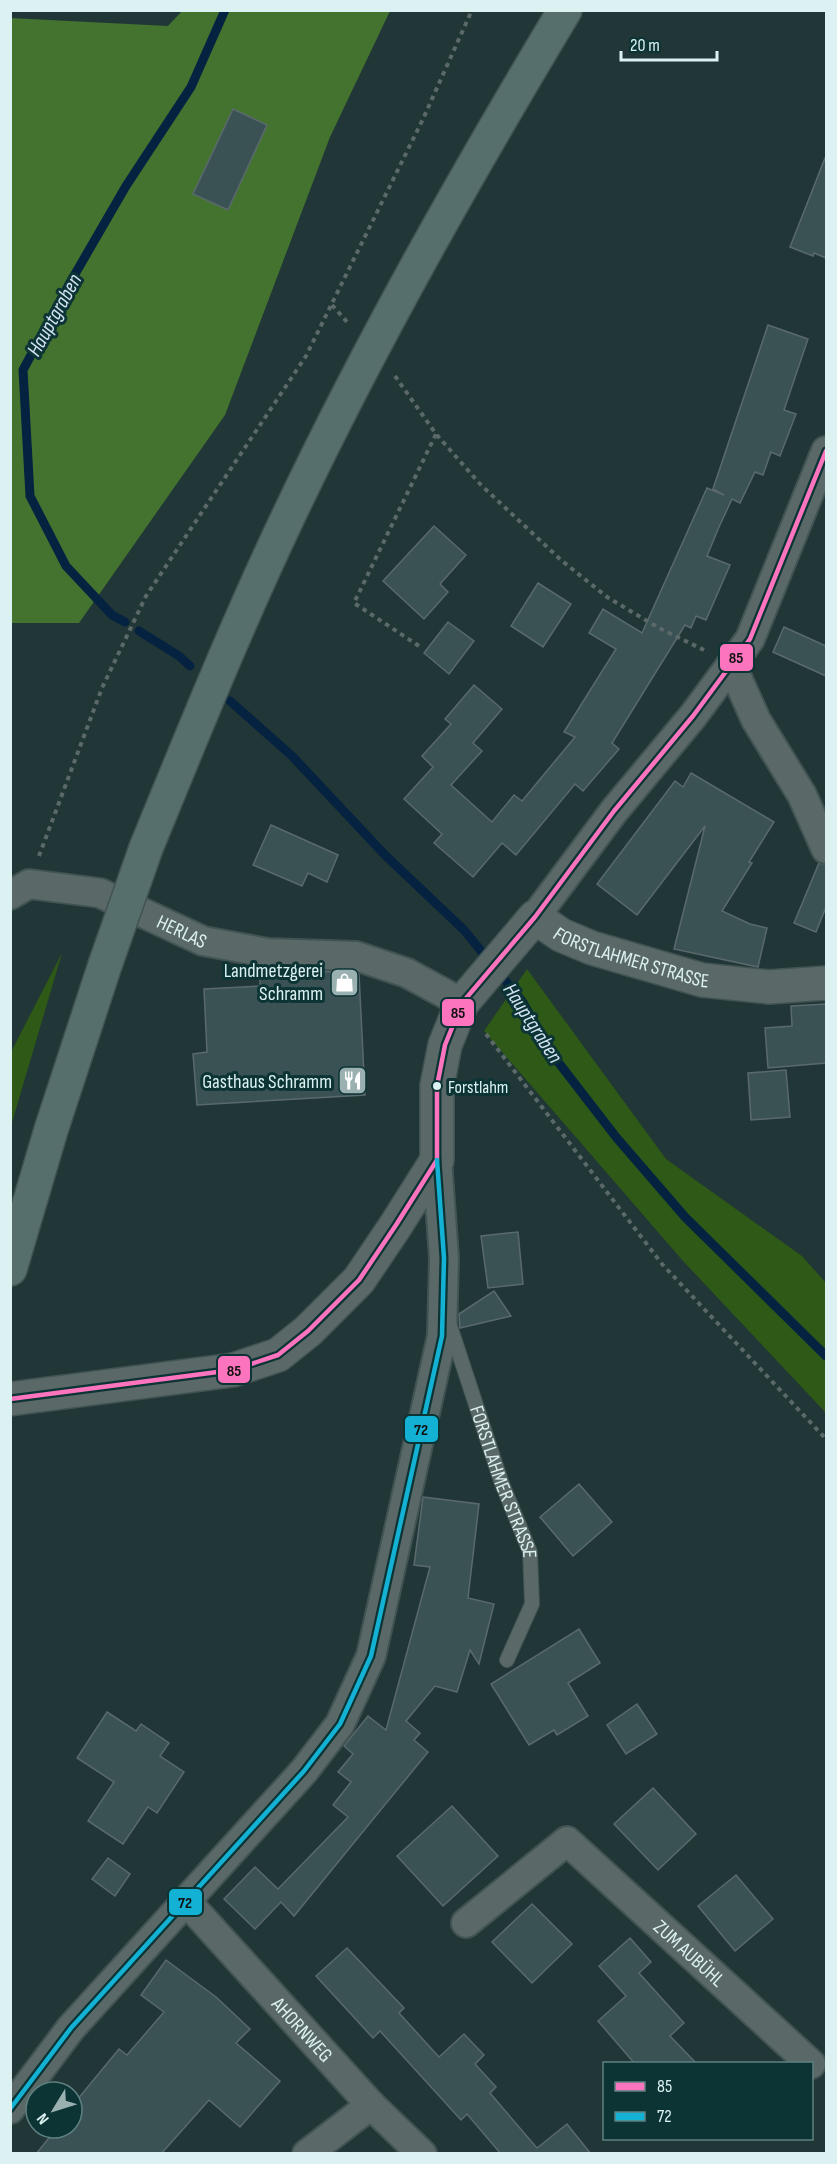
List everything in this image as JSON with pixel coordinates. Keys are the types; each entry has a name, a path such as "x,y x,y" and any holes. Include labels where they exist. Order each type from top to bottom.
{"main road":[{"path":"10,1269 51,1130 105,965 146,848 214,681 285,525 400,295 565,10"}],"street":[{"path":"535,917 614,811 693,716 750,639 826,451"},
{"path":"731,664 756,720 802,795 826,849"},
{"name":"HERLAS","path":"20,889 100,893 203,941 268,953 356,956 406,973 462,1003"},
{"name":"FORSTLAHMER STRASSE","path":"10,2109 71,2028 304,1772 340,1724 371,1656 442,1336 444,1258 436,1160 436,1086 445,1045 462,1003 535,917 561,935 592,948 702,980 769,987 826,983"},
{"path":"10,1399 233,1370 278,1355 308,1331 359,1280 436,1160"},
{"name":"ZUM AUBÜHL","path":"466,1923 567,1841 809,2062"},
{"name":"AHORNWEG","path":"187,1902 371,2105 422,2154"},
{"name":"ZUM AUBÜHL","path":"813,2066 826,2078"},
{"path":"307,2154 371,2105"}],"lane":[{"name":"FORSTLAHMER STRASSE","path":"443,1304 464,1374 501,1481 530,1552 532,1604 507,1660"}],"path":[{"path":"20,889 102,688 146,597 306,356 423,118 472,10"},
{"path":"332,305 404,385 436,434 481,485 561,560 608,597 659,628 731,664"},
{"path":"419,646 354,603 436,434"},
{"path":"462,1003 662,1264 826,1439"}],"green space":[{"path":"182,11 390,11 330,137 225,415 79,623 11,623 10,18 168,26"},
{"path":"62,953 11,1126 11,1052"},
{"path":"527,969 666,1159 802,1256 826,1283 826,1413 683,1261 484,1031"}],"building":[{"path":"233,109 267,125 228,210 193,194"},
{"path":"825,158 826,258 814,253 813,256 790,247"},
{"path":"768,325 808,339 784,410 796,414 780,456 771,452 763,475 755,472 740,503 732,499 719,527 707,556 730,565 706,620 696,616 691,628 685,625 612,743 619,749 583,791 575,784 516,855 502,843 473,877 434,843 442,834 404,799 433,767 422,756 451,724 445,719 474,685 502,709 473,743 482,751 451,785 492,822 514,795 522,801 575,737 564,732 616,649 589,633 603,609 642,633 707,488 724,495 713,489"},
{"path":"434,526 466,555 440,584 448,592 424,619 383,581"},
{"path":"538,583 571,604 543,647 511,626"},
{"path":"448,622 474,641 449,674 424,653"},
{"path":"784,627 826,646 826,676 773,652"},
{"path":"691,773 774,822 722,911 750,924 767,928 758,967 674,949 705,826 637,915 597,884 675,781 683,787"},
{"path":"271,825 338,855 327,882 308,873 302,886 253,865"},
{"path":"819,863 826,865 826,907 816,932 794,923"},
{"path":"317,971 359,974 365,1095 197,1105 193,1054 207,1052 204,989 260,986 260,974"},
{"path":"826,1004 826,1063 768,1068 765,1028 792,1026 791,1006"},
{"path":"786,1070 790,1117 751,1120 748,1073"},
{"path":"518,1232 523,1284 488,1288 481,1236"},
{"path":"494,1291 511,1316 460,1328 459,1314"},
{"path":"579,1484 612,1522 573,1556 540,1517"},
{"path":"423,1497 479,1504 468,1598 494,1604 479,1664 470,1650 457,1692 435,1686 406,1721 420,1733 414,1740 428,1752 294,1916 281,1902 255,1929 224,1899 255,1867 278,1889 348,1817 333,1805 351,1782 338,1772 353,1754 344,1746 368,1716 386,1730 430,1567 414,1565"},
{"path":"579,1629 600,1663 568,1683 588,1716 557,1735 554,1730 529,1745 491,1684"},
{"path":"637,1704 657,1734 626,1754 607,1725"},
{"path":"107,1712 136,1731 141,1724 169,1743 160,1756 184,1772 157,1813 148,1807 123,1844 88,1821 114,1782 77,1758"},
{"path":"653,1788 696,1834 658,1870 614,1824"},
{"path":"452,1806 498,1856 443,1906 397,1856"},
{"path":"108,1858 130,1874 115,1896 92,1879"},
{"path":"736,1875 773,1919 735,1951 698,1906"},
{"path":"532,1904 572,1944 532,1983 492,1942"},
{"path":"630,1938 651,1962 639,1973 684,2023 670,2036 695,2062 633,2062 598,2021 626,1996 599,1966"},
{"path":"347,1948 404,2008 399,2013 439,2057 464,2034 484,2055 475,2064 496,2087 490,2093 537,2148 567,2124 591,2154 501,2154 467,2114 461,2120 380,2031 373,2038 316,1976"},
{"path":"166,1960 216,1997 250,2029 236,2043 280,2081 240,2127 209,2100 161,2154 36,2154 47,2140 84,2140 84,2091 119,2049 127,2055 164,2012 141,1995"}],"waterway":[{"name":"Hauptgraben","path":"125,622 112,615 66,566 30,496 23,370 126,186 191,87 225,10"},
{"name":"Hauptgraben","path":"139,631 179,656 190,666"},
{"name":"Hauptgraben","path":"230,701 292,756 385,855 464,930 522,1001 555,1058 616,1137 685,1217 826,1356"}],"transit line":[{"name":"85","path":"10,1399 233,1370 278,1355 308,1331 359,1280 437,1160 437,1086 445,1045 462,1003 535,917 614,811 693,716 750,639 826,451"},
{"name":"72","path":"10,2109 71,2028 304,1771 340,1724 371,1656 442,1336 444,1258 437,1160"}],"place":[{"name":"Landmetzgerei Schramm","path":"344,982"},
{"name":"Gasthaus Schramm","path":"353,1081"},
{"name":"Forstlahm","path":"437,1086"}]}
